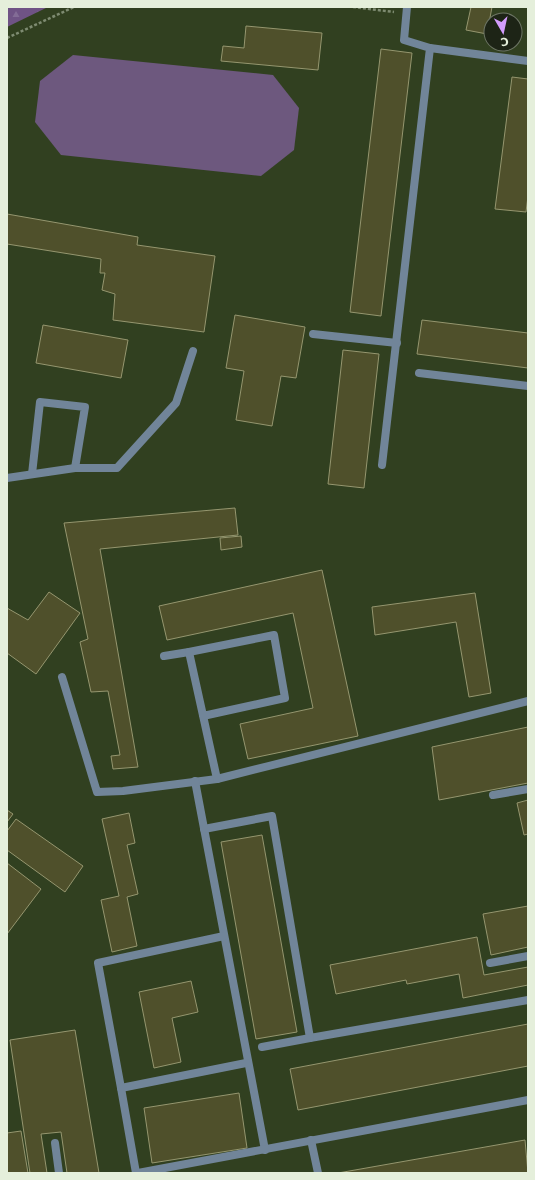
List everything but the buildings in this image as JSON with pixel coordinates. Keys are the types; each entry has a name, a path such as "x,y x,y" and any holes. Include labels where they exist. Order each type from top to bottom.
{"street":[{"path":"407,10 404,40 430,48 528,62"},
{"path":"382,465 430,48"},
{"path":"312,334 397,342"},
{"path":"7,478 75,468 117,468 176,402 194,351"},
{"path":"419,373 528,386"},
{"path":"32,474 40,402 84,407 75,468"},
{"path":"164,656 274,634 285,698 202,716"},
{"path":"189,652 217,779"},
{"path":"62,677 97,792 123,791 217,779 528,701"},
{"path":"195,782 265,1150"},
{"path":"493,795 528,789"},
{"path":"204,829 272,816 310,1038"},
{"path":"224,936 98,963 137,1173 528,1100"},
{"path":"490,963 528,956"},
{"path":"262,1047 528,1000"},
{"path":"121,1088 246,1063"},
{"path":"311,1140 318,1173"},
{"path":"55,1143 59,1173"}],"path":[{"path":"7,38 74,7"},
{"path":"353,7 407,10"}],"green space":[{"path":"7,7 48,7 7,27"}],"shaded area":[{"path":"73,55 273,75 299,108 294,150 261,176 61,155 35,122 40,81"}]}
